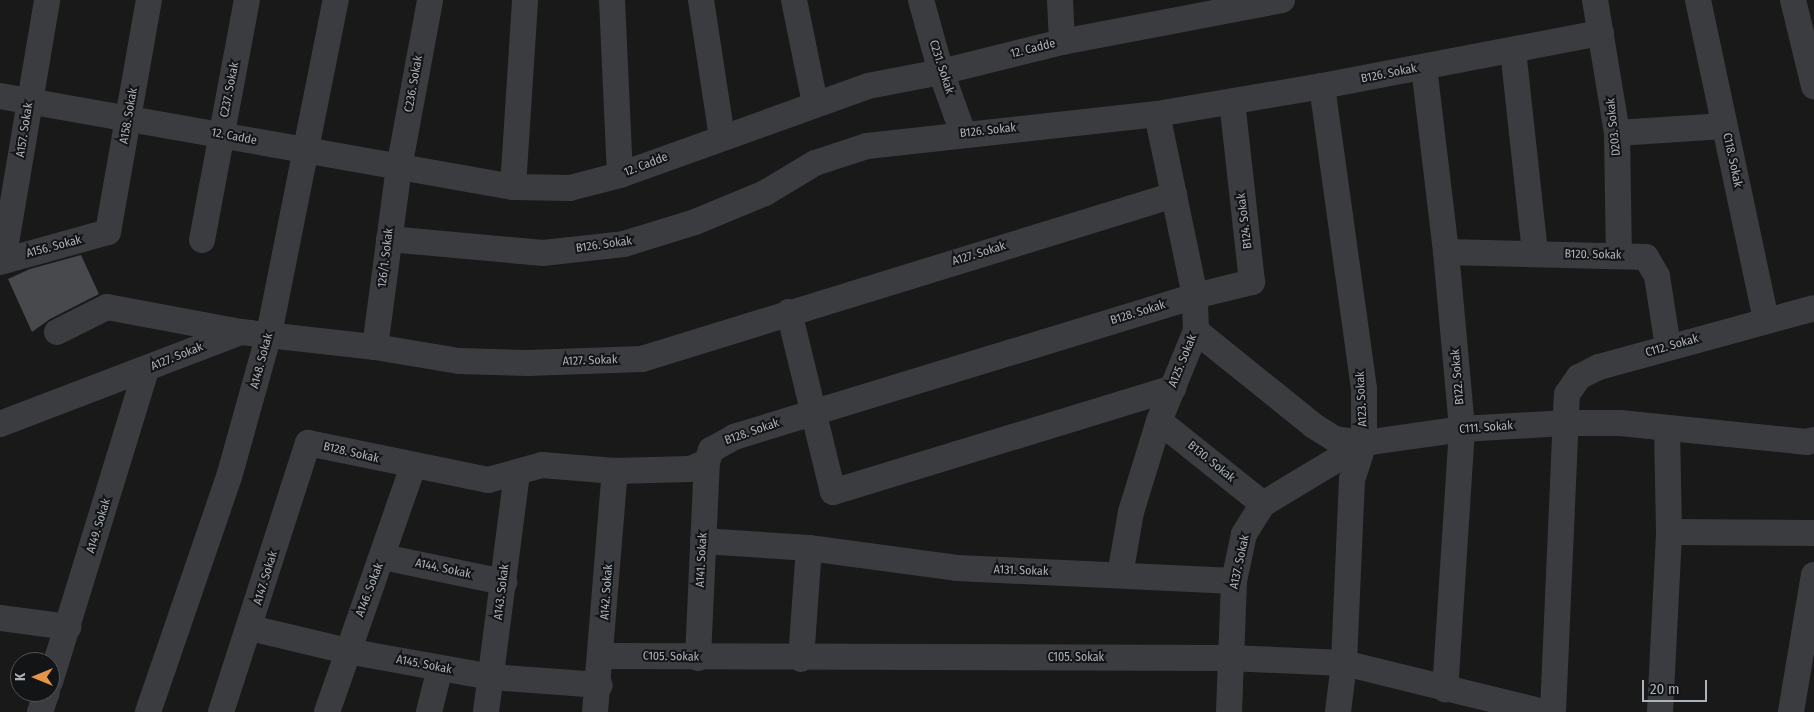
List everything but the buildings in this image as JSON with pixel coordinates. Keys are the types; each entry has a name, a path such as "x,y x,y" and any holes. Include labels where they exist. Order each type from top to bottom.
{"street":[{"name":"A157. Sokak","path":"1,261 47,0"},
{"name":"A158. Sokak","path":"108,232 149,0"},
{"name":"C237. Sokak","path":"202,240 247,0"},
{"name":"A148. Sokak","path":"148,712 229,477 269,334 308,152 336,0"},
{"name":"C236. Sokak","path":"399,168 430,0"},
{"path":"513,187 525,0"},
{"path":"612,0 620,175"},
{"path":"701,0 722,137"},
{"path":"794,0 815,103"},
{"name":"C231. Sokak","path":"921,0 941,72 963,133"},
{"path":"1060,0 1062,42"},
{"name":"12. Cadde","path":"0,96 128,117 308,152 513,187 570,188 620,175 815,103 868,86 941,72 1196,7 1282,0"},
{"name":"D203. Sokak","path":"1595,0 1617,133 1619,255"},
{"name":"C118. Sokak","path":"1698,0 1766,320"},
{"path":"1793,0 1812,72"},
{"name":"B126. Sokak","path":"389,239 543,253 624,244 695,222 765,193 815,163 867,146 963,133 1157,114 1322,86 1601,33"},
{"path":"1513,50 1535,254"},
{"name":"B122. Sokak","path":"1424,67 1446,252 1462,429 1445,688"},
{"name":"A123. Sokak","path":"1322,86 1364,389 1364,443 1352,479 1344,663 1338,712"},
{"name":"B124. Sokak","path":"1195,296 1252,282 1232,102"},
{"name":"A125. Sokak","path":"1120,575 1130,512 1159,421 1196,331 1195,296 1157,114"},
{"path":"1617,133 1724,126"},
{"name":"126/1. Sokak","path":"375,347 399,168"},
{"name":"A127. Sokak","path":"0,424 146,370 241,332 375,347 459,361 528,363 642,359 789,312 1174,195"},
{"name":"A156. Sokak","path":"1,261 108,232"},
{"name":"B120. Sokak","path":"1446,252 1646,257 1657,276 1668,348"},
{"name":"B128. Sokak","path":"308,443 413,467 488,480 542,465 616,471 690,469 707,462 711,450 721,442 1195,296"},
{"path":"57,332 107,307 241,332"},
{"name":"C112. Sokak","path":"1553,712 1567,394 1579,377 1599,367 1814,308"},
{"path":"789,312 815,412 833,492 1173,388"},
{"name":"C111. Sokak","path":"1196,331 1314,426 1335,439 1364,443 1462,429 1566,423 1668,428 1814,440"},
{"name":"A149. Sokak","path":"60,652 146,370"},
{"name":"B130. Sokak","path":"1159,421 1263,504"},
{"path":"1660,712 1669,532 1668,428"},
{"name":"A147. Sokak","path":"221,712 250,628 308,443"},
{"name":"A137. Sokak","path":"1229,712 1229,658 1234,581 1244,534 1263,504 1364,443"},
{"name":"A141. Sokak","path":"698,658 707,462"},
{"name":"A146. Sokak","path":"327,712 347,651 383,557 413,467"},
{"name":"A142. Sokak","path":"595,712 600,685 616,471"},
{"name":"A143. Sokak","path":"486,712 517,472"},
{"path":"1669,532 1814,533"},
{"name":"A131. Sokak","path":"703,541 808,548 957,568 1234,581"},
{"path":"801,659 808,548"},
{"name":"A144. Sokak","path":"383,557 504,582"},
{"path":"1791,712 1806,660 1814,575"},
{"path":"0,618 68,627"},
{"name":"A145. Sokak","path":"250,628 347,651 491,678 600,685"},
{"name":"C105. Sokak","path":"602,656 801,659 1229,658 1344,663 1544,712"},
{"path":"428,712 440,668"}]}
